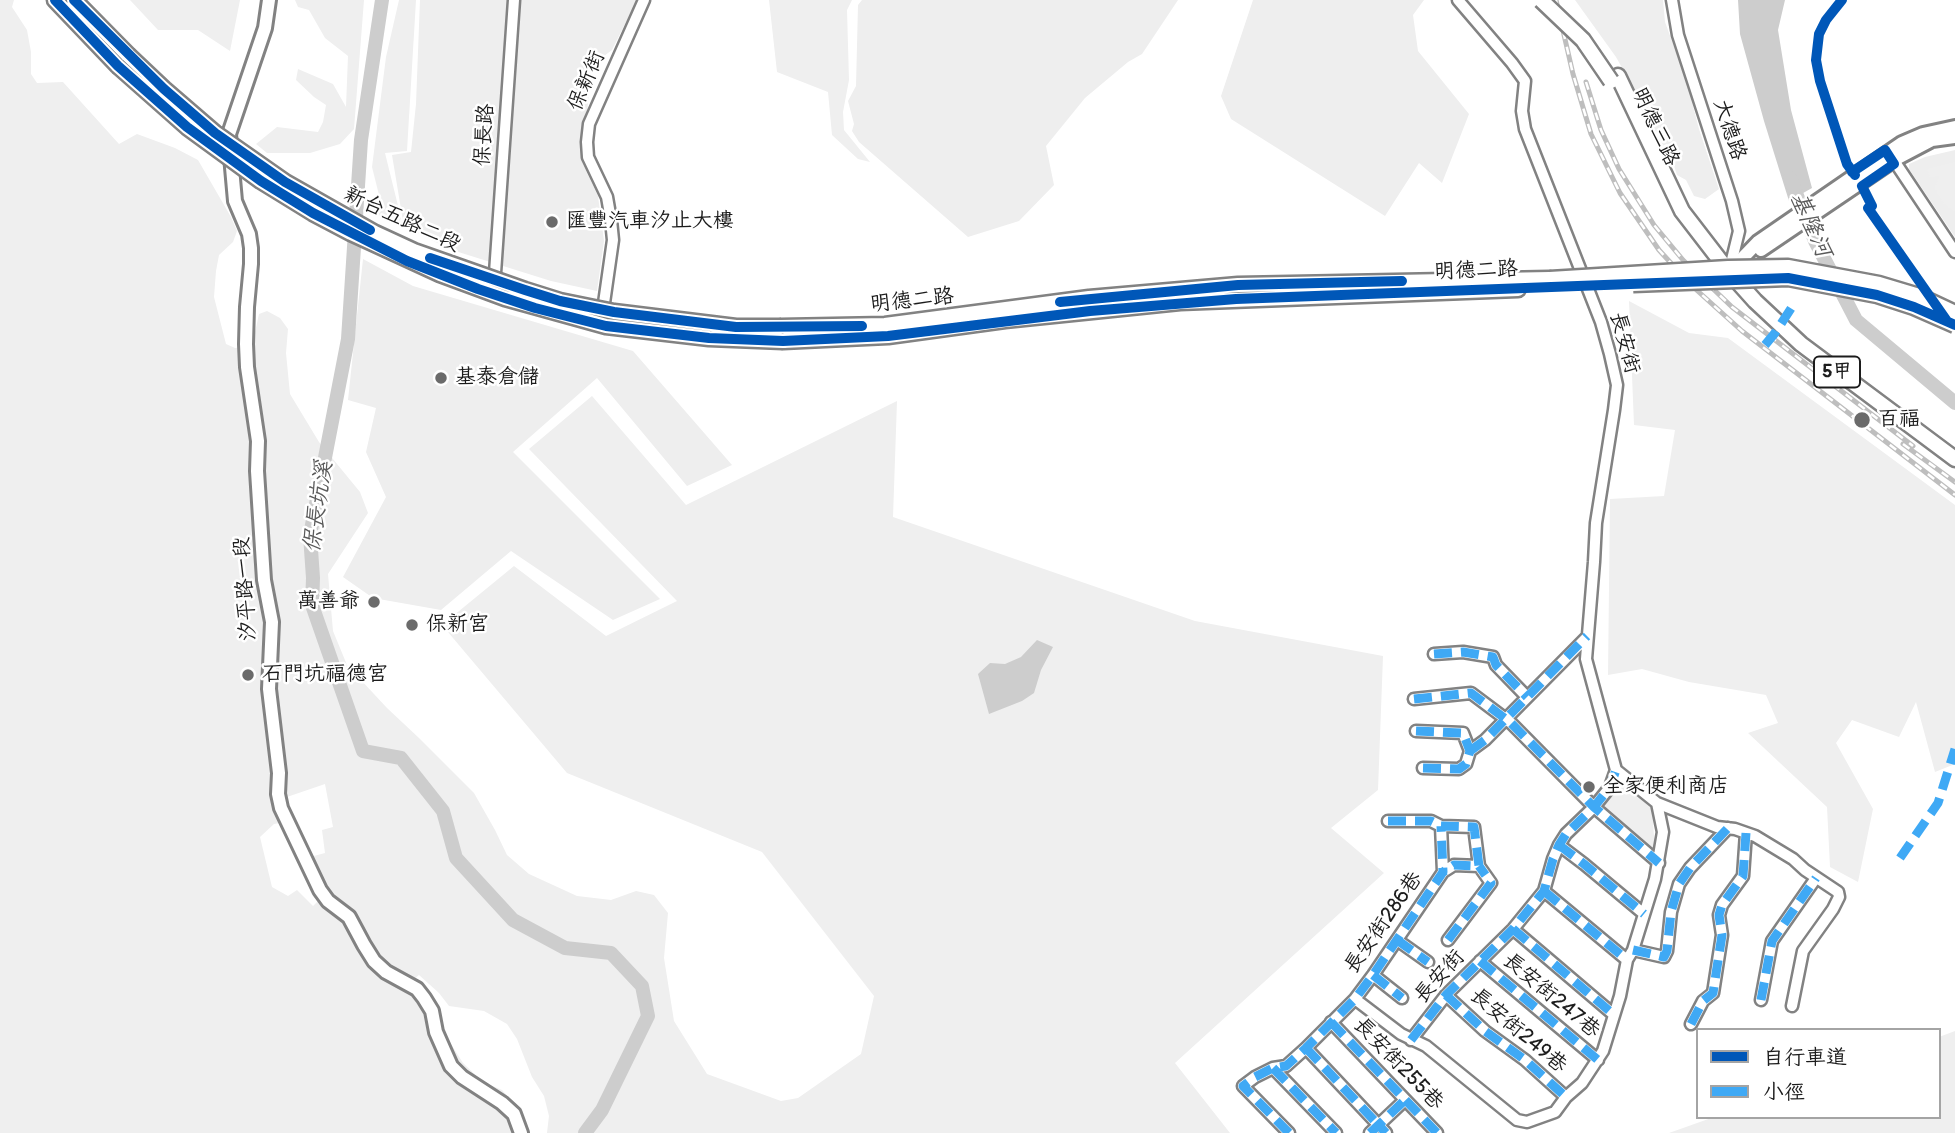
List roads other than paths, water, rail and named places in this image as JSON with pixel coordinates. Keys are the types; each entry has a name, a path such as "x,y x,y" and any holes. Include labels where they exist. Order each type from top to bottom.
{"main road":[{"name":"新台五路二段","path":"55,0 118,66 187,127 261,181 313,213 385,250 478,289 536,308 607,326 709,338 782,334"},
{"name":"新台五路二段","path":"74,0 128,55 215,133 275,175 375,233 414,251 560,301 614,312 782,334"},
{"name":"明德三路","path":"1541,0 1583,40 1614,78"},
{"name":"明德三路","path":"1555,0 1590,34 1682,211 1729,272 1755,301 1801,344 1955,459"},
{"name":"明德二路","path":"1551,283 1728,268 1788,267 1879,284 1919,296 1955,313"},
{"name":"明德二路","path":"782,334 888,336 1005,320 1180,302 1551,283 1788,278 1877,295 1955,325"}],"street":[{"name":"汐平路一段","path":"269,0 265,28 229,134 235,201 248,234 250,248 247,367 258,440 257,471 264,580 272,622 269,689 281,808 320,890 328,901 349,917 374,961 417,989 432,1012 436,1032 451,1066 514,1114 522,1133"},
{"name":"保長路","path":"495,273 514,0"},
{"name":"保新街","path":"604,303 613,240 607,197 588,158 589,124 644,0"},
{"name":"長安街","path":"1411,1040 1446,995 1513,929 1544,891 1559,845 1610,786 1616,770 1586,659 1596,523 1617,385 1601,322 1525,129 1522,110 1525,81 1458,0"},
{"name":"大德路","path":"1672,0 1678,35 1732,201 1739,231 1729,272"},
{"path":"1891,156 1902,143 1923,134 1955,127"},
{"path":"1729,272 1760,245 1891,156 1933,140 1955,136"},
{"path":"1891,156 1955,251"},
{"path":"1423,768 1459,769 1466,764 1470,751 1485,740 1587,636"},
{"path":"1434,654 1463,652 1493,657 1496,665 1527,697"},
{"path":"1414,699 1471,693 1506,719 1594,807 1659,863"},
{"path":"1416,731 1463,733 1470,751"},
{"path":"1616,770 1657,803 1717,827 1755,836 1793,859 1838,892 1839,897 1833,909 1802,951 1792,1006"},
{"path":"1289,1133 1244,1086 1273,1068 1286,1066 1355,999 1411,1040 1426,1046 1517,1120 1527,1122 1555,1112 1566,1097 1582,1083 1598,1060 1620,996 1627,960 1633,950 1659,863 1663,832 1657,803"},
{"path":"1388,821 1431,821 1441,826 1474,827 1479,866 1492,883 1448,940"},
{"name":"長安街286巷","path":"1355,999 1443,872 1441,826"},
{"path":"1633,950 1664,957 1671,912 1679,884 1690,868 1728,828"},
{"path":"1691,1024 1703,1001 1713,993 1722,935 1722,905 1743,876 1746,833"},
{"path":"1559,845 1644,914"},
{"path":"1443,872 1454,865 1479,866"},
{"path":"1761,1000 1772,941 1816,878"},
{"path":"1544,891 1627,960"},
{"path":"1513,929 1613,1014"},
{"path":"1397,940 1428,962"},
{"name":"長安街247巷","path":"1480,961 1598,1060"},
{"path":"1373,975 1402,998"},
{"name":"長安街249巷","path":"1446,995 1485,1031 1525,1060 1566,1097"},
{"name":"長安街255巷","path":"1331,1022 1437,1133"},
{"path":"1306,1048 1382,1129"},
{"path":"1273,1068 1336,1133"},
{"path":"1370,1133 1382,1129 1405,1100"}],"waterway":[{"name":"保長坑溪","path":"382,0 361,140 348,339 310,535 312,605 363,751 401,758 443,811 456,858 513,920 565,948 611,953 642,986 648,1016 602,1110 585,1133"},
{"name":"基隆河","path":"1790,178 1815,241 1856,320 1955,403"}],"railway":[{"path":"1556,0 1573,74 1591,134 1620,193 1659,250 1691,285 1742,331 1955,495"},
{"path":"1586,82 1601,130 1619,169 1654,225 1683,260 1732,307 1913,446"},
{"path":"1903,444 1955,482"}],"place":[{"name":"匯豐汽車汐止大樓","path":"552,222"},
{"name":"基泰倉儲","path":"441,378"},
{"name":"百福","path":"1862,420"},
{"name":"萬善爺","path":"374,602"},
{"name":"保新宮","path":"412,625"},
{"name":"石門坑福德宮","path":"248,675"},
{"name":"全家便利商店","path":"1589,787"}]}
